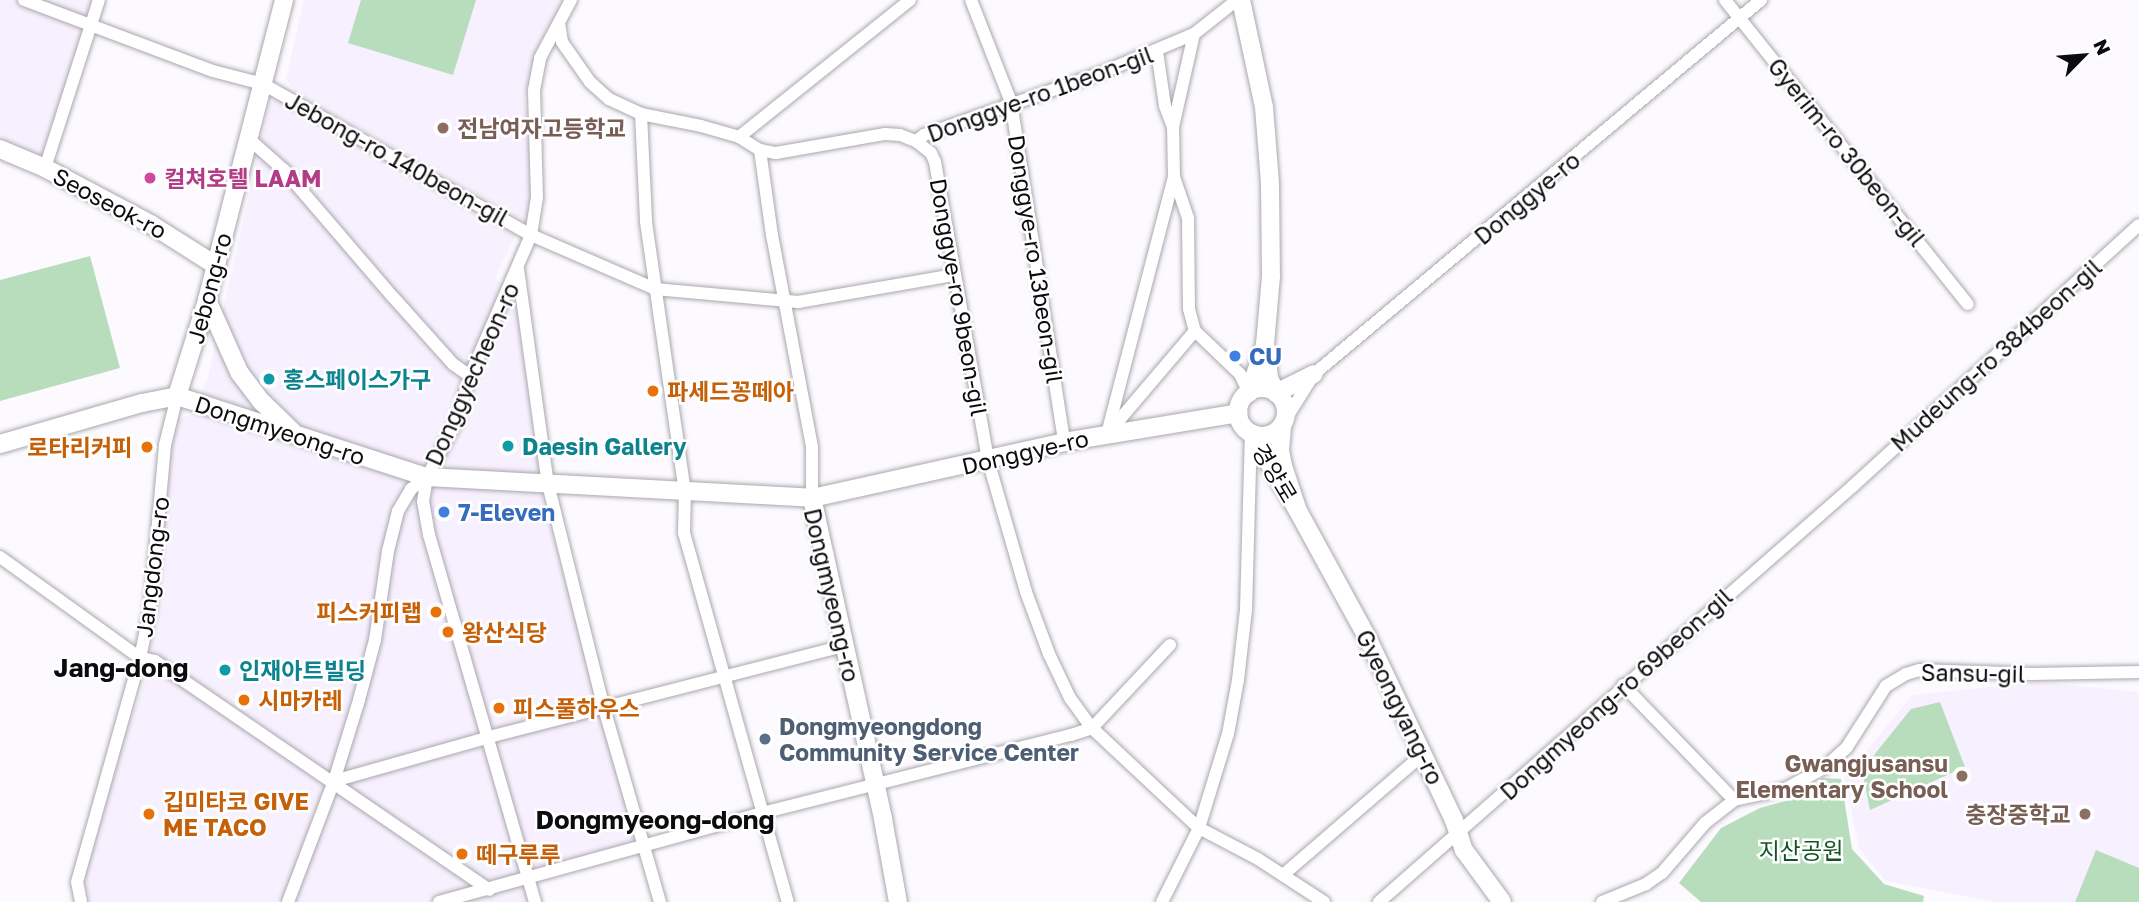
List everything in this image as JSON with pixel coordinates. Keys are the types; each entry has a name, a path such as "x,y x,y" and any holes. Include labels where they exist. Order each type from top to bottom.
{"street":[{"name":"Jebong-ro 140beon-gil","path":"24,0 213,71 264,84 531,234 655,289 785,303"},
{"path":"45,168 99,0"},
{"name":"Jebong-ro","path":"177,396 206,300 284,0"},
{"name":"Donggyecheon-ro","path":"288,902 334,781 370,662 388,551 398,511 411,489 427,477 456,422 470,376 531,234 537,198 534,90 540,58 571,0"},
{"path":"739,137 910,0"},
{"name":"Donggye-ro 13beon-gil","path":"971,0 1012,102 1064,442"},
{"path":"1239,0 1264,107 1270,184 1270,276 1265,345 1249,393 1240,404 1239,413"},
{"name":"Donggye-ro 1beon-gil","path":"559,23 562,42 590,82 609,99 641,114 739,137 760,150 794,152 885,134 900,135 916,141 924,135 1012,102 1157,51 1194,34 1239,0"},
{"name":"Gyerim-ro 30beon-gil","path":"1726,0 1968,304"},
{"name":"Donggye-ro","path":"1283,424 1314,374 1761,0"},
{"path":"1107,434 1174,177 1173,127 1194,34"},
{"path":"1157,51 1165,106 1173,127"},
{"path":"641,114 646,222 685,491 684,533 788,902"},
{"path":"249,139 284,170 441,350 470,376"},
{"name":"Donggye-ro 9beon-gil","path":"916,141 931,153 935,162 988,460 1026,592 1049,654 1070,698 1092,728 1199,828 1283,875 1324,902"},
{"name":"Seoseok-ro","path":"0,149 45,168 164,231 215,265"},
{"path":"760,150 812,447 812,498"},
{"path":"1174,177 1188,218 1189,309 1195,331 1240,374 1249,393"},
{"name":"Mudeung-ro 384beon-gil","path":"1853,486 2137,230"},
{"path":"518,269 548,484 604,708 660,902"},
{"path":"785,303 955,275"},
{"path":"206,300 239,372 262,402 297,436"},
{"path":"1107,434 1195,331"},
{"name":"경양로","path":"1265,345 1266,368 1276,393 1284,403 1280,450 1297,511"},
{"path":"1249,393 1262,388 1276,393 1314,374"},
{"path":"0,444 142,403 177,396"},
{"name":"Dongmyeong-ro","path":"177,396 427,477 812,498 898,902"},
{"name":"Jangdong-ro","path":"84,901 78,882 140,658 150,610 165,445 177,396"},
{"name":"경양로","path":"1239,413 1242,425 1251,433 1297,511"},
{"name":"Donggye-ro","path":"812,498 1064,442 1239,413"},
{"name":"경양로","path":"1251,433 1271,435 1283,424"},
{"path":"1162,902 1199,828 1228,734 1244,646 1250,533 1251,433"},
{"path":"427,477 424,516 535,902"},
{"name":"Dongmyeong-ro 69beon-gil","path":"1379,902 1460,834 1622,685 1853,486"},
{"name":"Gyeongyang-ro","path":"1297,511 1356,615 1460,834 1464,850 1502,902"},
{"path":"0,557 140,658 155,661 334,781 354,800 489,890"},
{"path":"439,902 874,783 1092,728 1170,645"},
{"path":"334,781 489,737 844,646"},
{"name":"Sansu-gil","path":"1602,902 1646,884 1662,873 1705,823 1734,800 1785,789 1824,768 1847,747 1886,686 1906,674 1919,670 2032,674 2139,672"},
{"path":"1622,685 1734,800"},
{"path":"1283,875 1423,754"}],"shaded area":[{"path":"0,0 95,0 40,161 0,143"},
{"name":"전남여자고등학교","path":"304,0 563,0 536,51 525,98 533,196 526,221 296,93 286,79"},
{"path":"277,99 513,231 515,237 495,278 515,292 543,501 635,836 633,842 520,873 528,902 90,902 84,880 119,753 149,670 171,447 179,419 193,414 207,381 270,102"},
{"path":"2039,682 2139,692 2139,902 1996,902 1886,881 1859,848 1845,778 1912,695"}],"green space":[{"path":"361,0 476,0 453,75 348,43"},
{"path":"90,256 120,368 0,401 0,280"},
{"path":"1940,702 1965,767 1870,810 1862,770 1911,709"},
{"name":"지산공원","path":"1823,778 1841,779 1852,849 1884,884 1924,896 1923,902 1701,902 1679,883 1721,828 1760,808 1793,799"},
{"path":"2096,850 2139,868 2139,902 2075,902"}],"place":[{"name":"전남여자고등학교","path":"443,128"},
{"name":"컬쳐호텔 LAAM","path":"150,178"},
{"name":"CU","path":"1235,356"},
{"name":"홍스페이스가구","path":"269,379"},
{"name":"파세드꽁떼아","path":"653,391"},
{"name":"Daesin Gallery","path":"508,446"},
{"name":"로타리커피","path":"147,447"},
{"name":"7-Eleven","path":"444,512"},
{"name":"피스커피랩","path":"436,612"},
{"name":"왕산식당","path":"448,632"},
{"name":"인재아트빌딩","path":"225,670"},
{"name":"시마카레","path":"244,700"},
{"name":"피스풀하우스","path":"499,708"},
{"name":"Dongmyeongdong Community Service Center","path":"765,739"},
{"name":"Gwangjusansu Elementary School","path":"1962,776"},
{"name":"깁미타코 GIVE ME TACO","path":"149,814"},
{"name":"충장중학교","path":"2085,814"},
{"name":"떼구루루","path":"462,854"}],"district":[{"name":"Jang-dong","path":"121,668"},
{"name":"Dongmyeong-dong","path":"655,820"}]}
